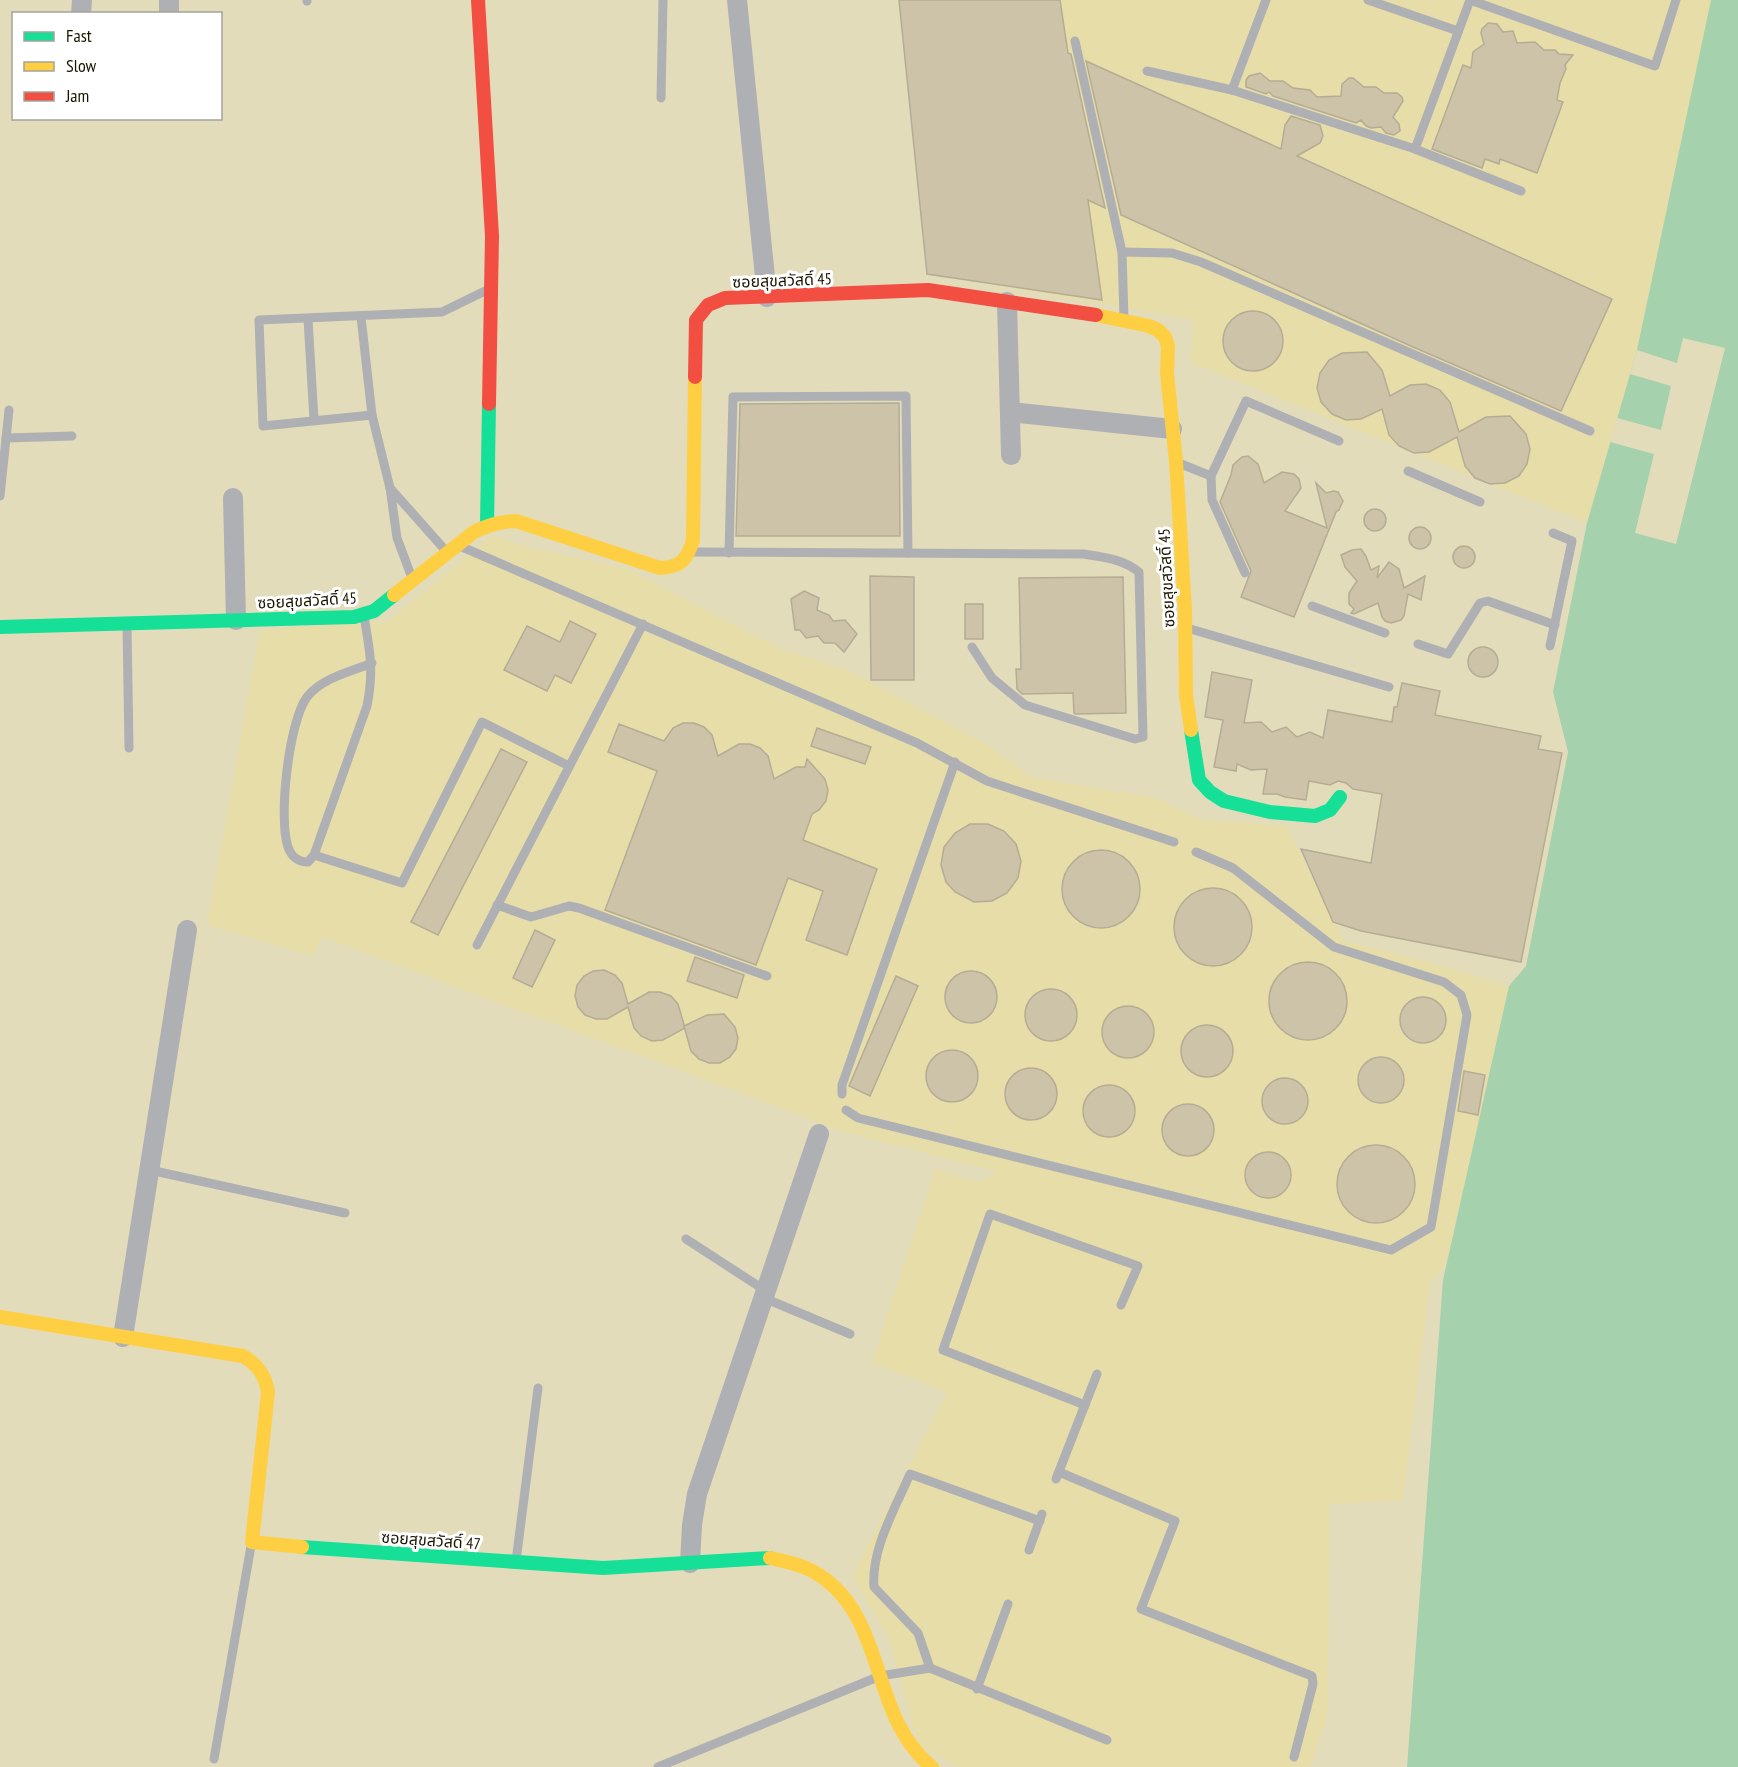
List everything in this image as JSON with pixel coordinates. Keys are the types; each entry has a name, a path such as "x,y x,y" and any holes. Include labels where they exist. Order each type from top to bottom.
{"street":[{"path":"478,0 492,236 487,525"},
{"path":"737,0 767,297"},
{"name":"ซอยสุขสวัสดิ์ 45","path":"0,627 354,616 374,611 487,525 502,521 516,521 660,568 676,568 684,562 690,552 694,525 696,320 700,311 717,299 928,290 1124,320 1158,330 1165,337 1168,346 1167,373 1176,462 1185,627 1186,695 1199,780 1223,800 1239,805 1315,816 1328,812 1337,805 1340,797"},
{"path":"1007,302 1011,455"},
{"path":"1010,412 1172,429"},
{"path":"233,498 236,620"},
{"path":"123,1337 188,930"},
{"path":"690,1563 692,1525 697,1494 819,1134"},
{"path":"0,1317 243,1356 256,1364 267,1382 268,1392 252,1542"},
{"name":"ซอยสุขสวัสดิ์ 47","path":"252,1542 603,1568 769,1558 787,1560 820,1574 851,1607 864,1632 900,1730 916,1753 932,1767"}],"lane":[{"path":"661,98 663,0"},
{"path":"1233,90 1266,0"},
{"path":"1368,0 1458,31"},
{"path":"1415,148 1470,0 1655,66 1676,0"},
{"path":"1075,41 1122,252 1124,320"},
{"path":"1147,71 1233,90 1415,148 1521,191"},
{"path":"1122,252 1172,253 1201,262 1590,431"},
{"path":"372,415 263,426 259,320 442,312 492,287"},
{"path":"361,317 372,415 390,488 397,538 413,580"},
{"path":"308,319 314,420"},
{"path":"729,553 734,397 906,396 908,553"},
{"path":"1245,573 1212,500 1211,476 1246,401 1339,441"},
{"path":"0,496 9,410"},
{"path":"6,438 72,436"},
{"path":"1176,462 1211,476"},
{"path":"1408,471 1480,502"},
{"path":"390,488 453,549 643,624 917,743 987,781 1174,842"},
{"path":"1550,646 1572,542 1553,533"},
{"path":"690,552 1083,554 1108,558 1130,565 1139,572 1143,737 1135,739 1025,705 992,678 972,647"},
{"path":"1418,644 1449,654 1480,603 1488,601 1555,625"},
{"path":"1312,606 1385,633"},
{"path":"363,614 372,663 367,706 314,855 308,862 301,862 293,857 288,846 284,824 284,793 298,713 307,697 326,681 372,663"},
{"path":"127,624 129,748"},
{"path":"477,945 643,624"},
{"path":"1185,627 1389,687"},
{"path":"314,855 402,883 482,722 569,766"},
{"path":"842,1094 842,1085 955,762"},
{"path":"846,1110 858,1118 1391,1250 1431,1227 1467,1015 1461,995 1444,982 1334,947 1233,868 1196,852"},
{"path":"497,906 531,917 569,906 579,908 767,976"},
{"path":"150,1170 345,1213"},
{"path":"1085,1405 943,1350 990,1214 1138,1266 1121,1305"},
{"path":"686,1239 765,1294 850,1334"},
{"path":"1096,1374 1058,1475 1175,1521 1141,1609 1312,1676 1313,1684 1294,1757"},
{"path":"516,1562 538,1388"},
{"path":"930,1668 918,1633 874,1587 873,1576 881,1542 910,1474 1041,1518 1029,1550"},
{"path":"214,1759 252,1542"},
{"path":"977,1689 1008,1604"},
{"path":"658,1767 880,1676 930,1668 1107,1740"}],"shaded area":[{"path":"912,0 1711,0 1637,350 1587,523 1190,362 1194,320 943,276"},
{"path":"1711,0 1738,0 1738,1767 1407,1767 1443,1280 1509,986 1526,966 1568,752 1553,692 1587,523 1637,350"},
{"path":"493,535 519,545 627,569 786,651 848,670 988,745 1031,777 1155,798 1201,819 1287,826 1344,941 1411,957 1509,986 1446,1265 1430,1282 1403,1500 1329,1504 1328,1713 1310,1767 958,1767 918,1744 889,1639 852,1576 947,1392 872,1363 935,1169 978,1182 998,1172 842,1131 322,937 313,956 207,925 260,630 388,621"}],"pier":[{"path":"1683,338 1725,348 1676,544 1635,533 1654,454 1610,442 1617,418 1661,430 1671,386 1630,374 1637,350 1677,363"}],"building":[{"path":"899,0 1060,0 1068,53 1071,54 1105,208 1088,200 1102,300 927,274"},
{"path":"1488,23 1497,24 1503,32 1513,31 1517,43 1535,42 1544,50 1555,50 1559,54 1573,55 1565,65 1566,69 1560,83 1557,100 1563,102 1537,173 1500,159 1499,164 1485,159 1482,168 1432,149 1463,65 1471,68 1473,52 1484,44 1481,33"},
{"path":"1086,61 1281,149 1285,125 1291,116 1320,125 1323,136 1320,143 1297,156 1612,299 1561,411 1121,215"},
{"path":"1260,73 1270,81 1283,81 1293,88 1310,90 1317,97 1341,96 1342,84 1349,78 1353,78 1364,87 1376,87 1384,93 1397,93 1403,101 1393,117 1399,124 1400,131 1394,135 1386,133 1381,127 1366,126 1361,120 1356,123 1273,96 1269,92 1266,94 1246,87 1246,80 1249,76"},
{"path":"1253,311 1274,320 1283,341 1274,362 1253,371 1232,362 1223,341 1232,320"},
{"path":"1367,352 1382,370 1390,396 1410,385 1426,384 1440,390 1450,402 1459,432 1486,417 1510,416 1526,434 1530,449 1527,464 1519,476 1505,483 1490,484 1475,478 1465,466 1457,437 1429,452 1414,453 1399,446 1389,435 1382,409 1361,419 1346,420 1332,414 1321,402 1317,388 1320,373 1329,360 1342,353"},
{"path":"899,403 900,536 736,536 740,404"},
{"path":"1248,456 1258,464 1264,483 1282,472 1294,474 1299,479 1301,488 1285,511 1327,528 1316,483 1326,493 1338,492 1343,501 1336,512 1294,617 1241,597 1251,571 1220,502 1233,465 1242,457"},
{"path":"1375,509 1383,512 1386,520 1383,528 1375,531 1367,528 1364,520 1367,512"},
{"path":"1420,527 1428,530 1431,538 1428,546 1420,549 1412,546 1409,538 1412,530"},
{"path":"1464,546 1472,549 1475,557 1472,565 1464,568 1456,565 1453,557 1456,549"},
{"path":"1361,549 1371,570 1379,566 1377,578 1389,562 1399,569 1404,588 1425,576 1421,600 1408,594 1404,616 1401,620 1391,623 1385,621 1378,603 1354,614 1351,613 1354,609 1349,604 1349,593 1357,581 1345,567 1341,555"},
{"path":"870,576 914,577 914,680 871,680"},
{"path":"1123,577 1126,713 1075,714 1073,693 1022,694 1017,689 1016,669 1021,669 1019,578"},
{"path":"804,591 819,598 817,610 829,615 833,621 845,620 857,634 844,652 835,643 824,643 818,636 806,638 800,630 795,630 791,599"},
{"path":"965,604 983,604 983,639 965,639"},
{"path":"570,621 596,634 571,683 555,675 547,691 504,670 527,626 560,642"},
{"path":"1483,647 1489,648 1497,656 1497,668 1489,676 1483,677 1477,676 1469,668 1468,662 1469,656 1477,648"},
{"path":"1212,672 1252,680 1244,723 1261,722 1272,732 1286,727 1297,737 1310,732 1323,738 1328,710 1392,722 1402,683 1440,691 1435,715 1541,736 1538,749 1562,753 1521,962 1361,931 1333,922 1301,849 1371,863 1382,794 1353,789 1346,783 1338,781 1330,785 1309,781 1306,800 1277,794 1263,794 1267,769 1251,770 1237,764 1236,771 1214,767 1223,720 1205,717"},
{"path":"683,723 694,723 704,727 712,735 718,756 739,744 750,744 760,748 768,756 774,779 796,767 805,767 807,759 825,779 828,790 826,801 819,810 812,814 803,840 877,869 847,955 806,940 823,891 788,878 756,965 605,910 657,771 608,752 619,724 664,741 673,728"},
{"path":"817,728 871,747 865,764 811,746"},
{"path":"501,749 527,762 438,935 411,922"},
{"path":"970,824 988,824 1004,831 1016,844 1021,861 1018,878 1007,893 992,901 974,902 955,892 946,882 941,865 944,847 955,833"},
{"path":"1101,850 1116,853 1129,861 1137,874 1140,889 1137,904 1129,917 1116,925 1101,928 1086,925 1073,917 1065,904 1062,889 1065,874 1073,861 1086,853"},
{"path":"1213,888 1228,891 1241,899 1249,912 1252,927 1249,942 1241,955 1228,963 1213,966 1198,963 1185,955 1177,942 1174,927 1177,912 1185,899 1198,891"},
{"path":"535,930 555,940 532,987 513,978"},
{"path":"695,957 744,975 737,998 687,981"},
{"path":"1308,962 1323,965 1336,973 1344,986 1347,1001 1344,1016 1336,1029 1323,1037 1308,1040 1293,1037 1280,1029 1272,1016 1269,1001 1272,986 1280,973 1293,965"},
{"path":"604,970 615,975 622,983 628,1004 649,992 660,992 671,996 678,1004 685,1028 663,1040 652,1041 641,1036 634,1028 628,1007 607,1019 596,1019 585,1015 578,1007 575,996 577,985 584,976 593,971"},
{"path":"971,971 985,975 993,983 997,997 993,1011 985,1019 971,1023 957,1019 949,1011 945,997 949,983 957,975"},
{"path":"896,976 918,986 870,1096 849,1086"},
{"path":"1051,989 1065,993 1073,1001 1077,1015 1073,1029 1065,1037 1051,1041 1037,1037 1029,1029 1025,1015 1029,1001 1037,993"},
{"path":"1423,997 1439,1004 1446,1020 1439,1036 1423,1043 1407,1036 1400,1020 1407,1004"},
{"path":"1128,1006 1142,1010 1150,1018 1154,1032 1150,1046 1142,1054 1128,1058 1114,1054 1106,1046 1102,1032 1106,1018 1114,1010"},
{"path":"724,1014 735,1027 738,1038 736,1049 730,1057 720,1063 709,1063 699,1059 691,1051 684,1026 707,1015"},
{"path":"1207,1025 1221,1029 1229,1037 1233,1051 1229,1065 1221,1073 1207,1077 1193,1073 1185,1065 1181,1051 1185,1037 1193,1029"},
{"path":"952,1050 966,1054 974,1062 978,1076 974,1090 966,1098 952,1102 938,1098 930,1090 926,1076 930,1062 938,1054"},
{"path":"1381,1057 1397,1064 1404,1080 1397,1096 1381,1103 1365,1096 1358,1080 1365,1064"},
{"path":"1031,1068 1045,1072 1053,1080 1057,1094 1053,1108 1045,1116 1031,1120 1017,1116 1009,1108 1005,1094 1009,1080 1017,1072"},
{"path":"1464,1071 1485,1075 1478,1115 1458,1111"},
{"path":"1285,1078 1301,1085 1308,1101 1301,1117 1285,1124 1269,1117 1262,1101 1269,1085"},
{"path":"1109,1085 1123,1089 1131,1097 1135,1111 1131,1125 1123,1133 1109,1137 1095,1133 1087,1125 1083,1111 1087,1097 1095,1089"},
{"path":"1188,1104 1202,1108 1210,1116 1214,1130 1210,1144 1202,1152 1188,1156 1174,1152 1166,1144 1162,1130 1166,1116 1174,1108"},
{"path":"1376,1145 1391,1148 1408,1162 1415,1184 1412,1199 1398,1216 1376,1223 1361,1220 1344,1206 1337,1184 1340,1169 1354,1152"},
{"path":"1268,1152 1284,1159 1291,1175 1284,1191 1268,1198 1252,1191 1245,1175 1252,1159"}],"traffic: fast":[{"path":"487,525 489,404"},
{"path":"0,627 354,617 374,611 394,595"},
{"path":"1191,730 1199,780 1210,792 1224,801 1270,812 1315,816 1330,810 1340,797"},
{"path":"302,1547 603,1568 770,1558"}],"traffic: slow":[{"path":"1096,315 1149,326 1158,330 1165,337 1168,346 1167,373 1176,462 1185,610 1186,695 1191,730"},
{"path":"394,595 474,532 489,525 505,522 516,521 660,568 678,564 688,553 693,540 695,377"},
{"path":"0,1317 243,1356 248,1359 260,1371 268,1392 252,1542 302,1547"},
{"path":"770,1558 795,1564 819,1575 841,1594 857,1616 898,1723 912,1747 932,1767"}],"traffic: jam":[{"path":"478,0 492,236 489,404"},
{"path":"695,377 696,320 708,305 725,298 928,290 1096,315"}]}
